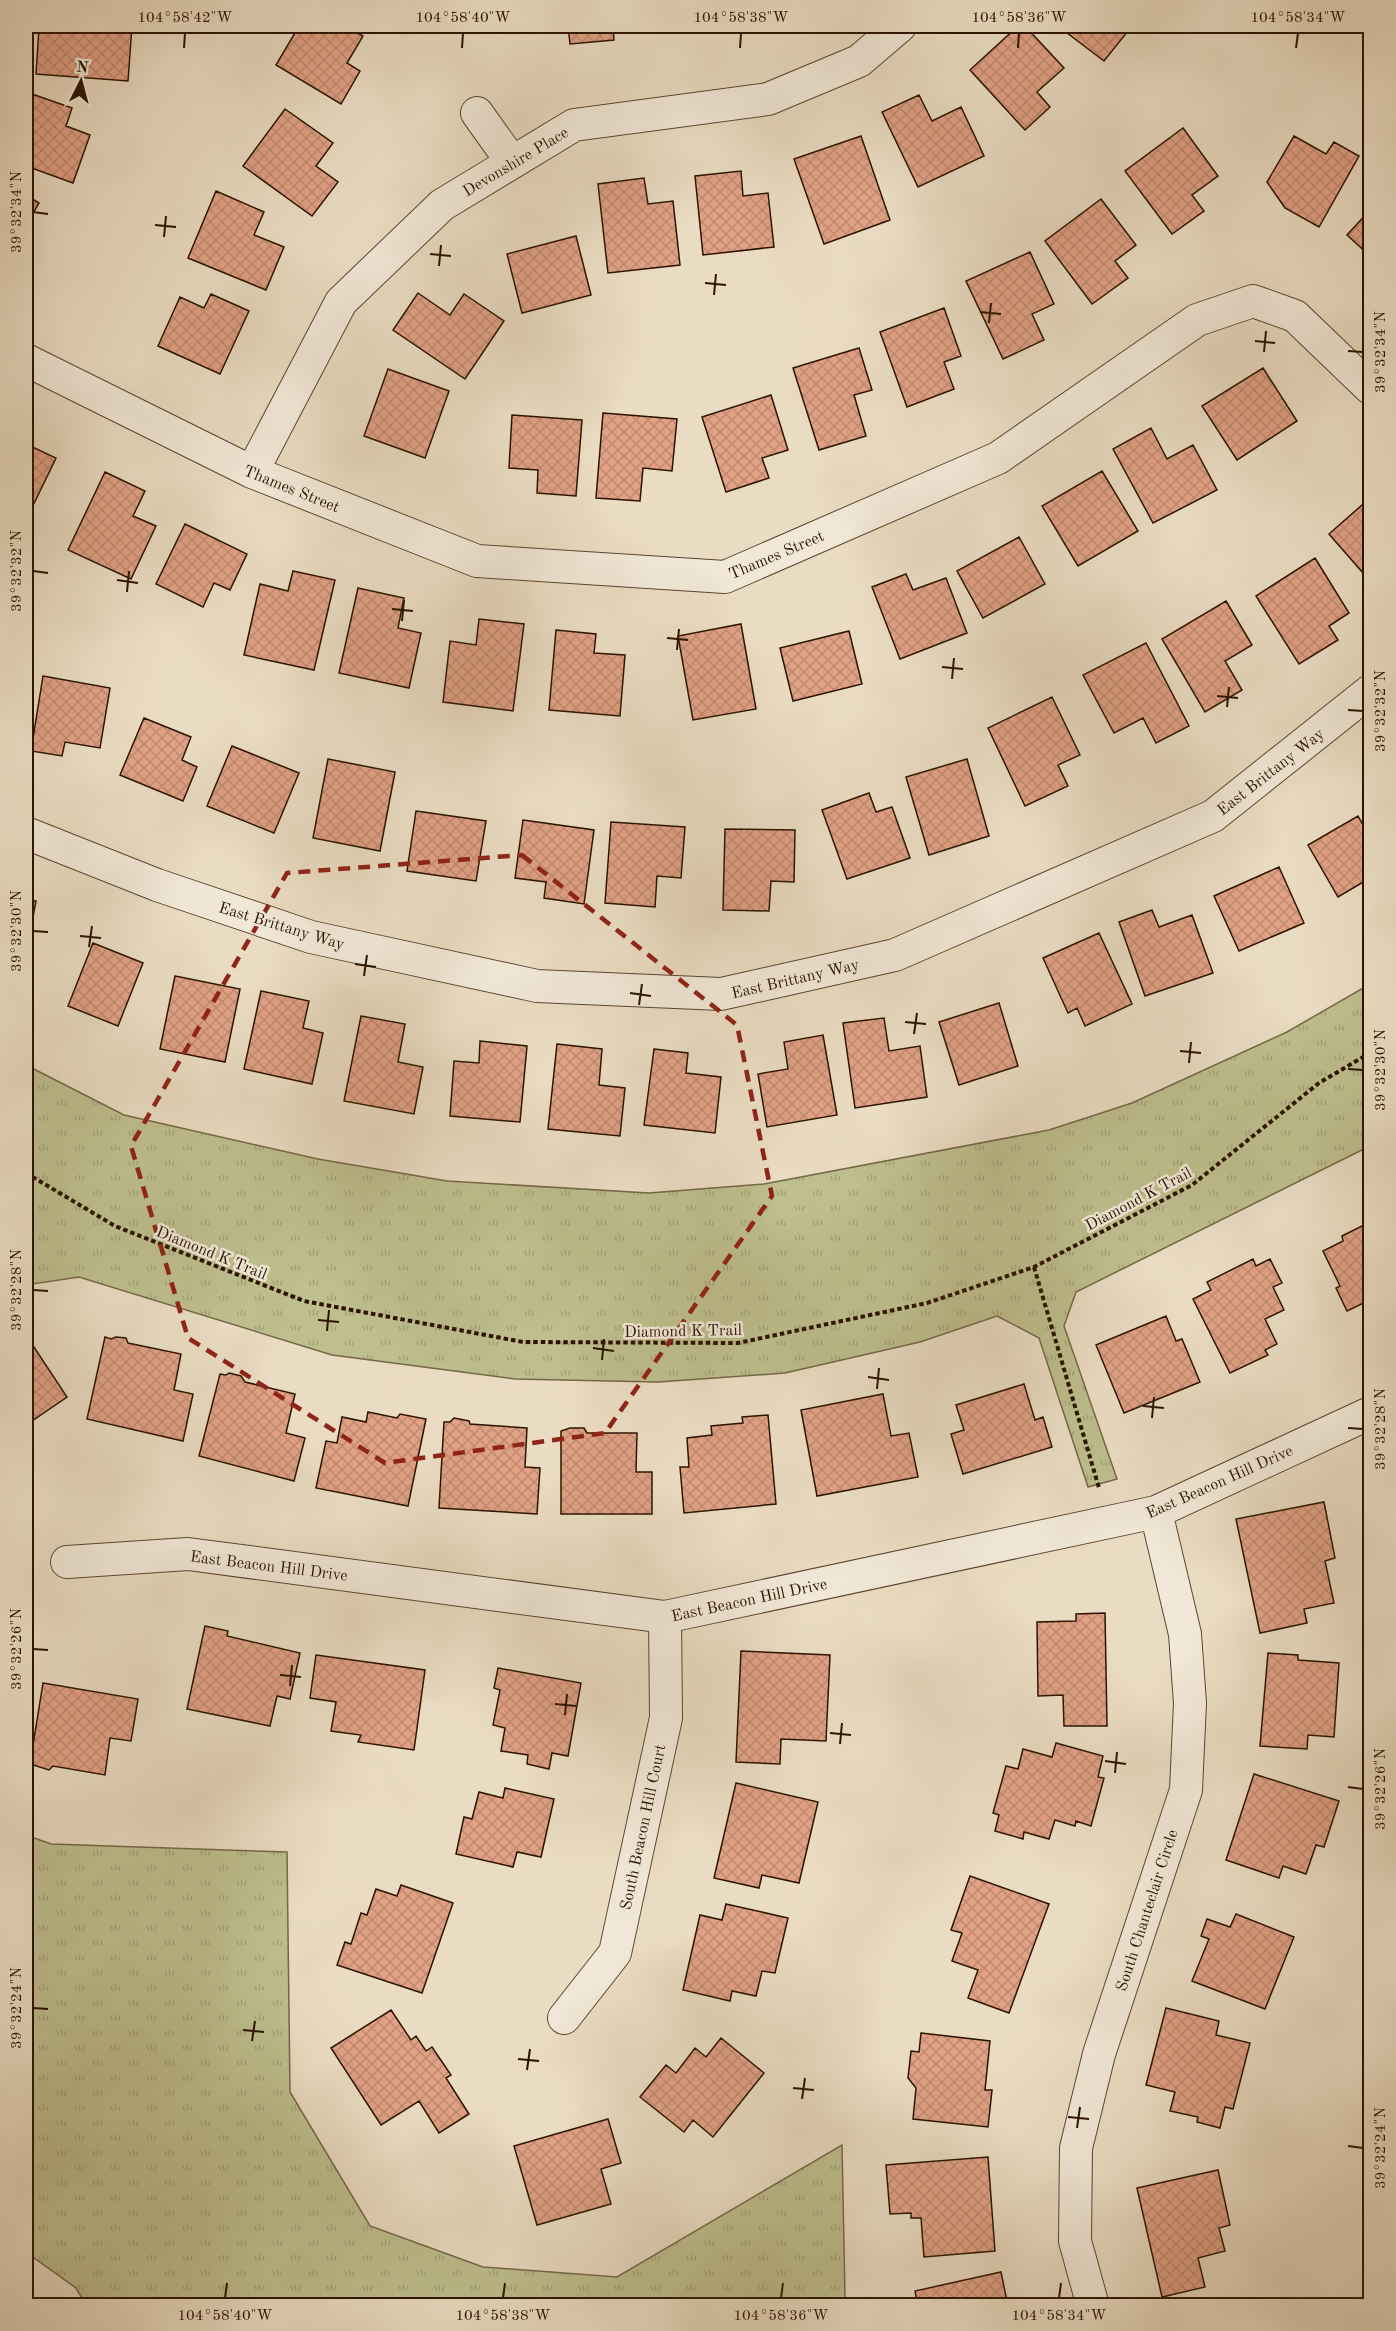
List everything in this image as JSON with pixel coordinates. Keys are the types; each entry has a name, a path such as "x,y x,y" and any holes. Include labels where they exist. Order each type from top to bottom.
{"street":[{"name":"Devonshire Place","path":"252,472 341,302 442,205 574,125 768,99 859,61 900,26"},
{"path":"477,114 512,162"},
{"name":"Thames Street","path":"26,360 252,472 477,561 725,577 998,458 1197,320 1253,301 1295,316 1371,388"},
{"name":"East Brittany Way","path":"26,833 157,885 311,937 537,986 721,994 895,955 1213,816 1371,691"},
{"name":"East Beacon Hill Drive","path":"67,1562 188,1554 665,1617 1156,1512 1371,1413"},
{"name":"South Chanteclair Circle","path":"1093,2306 1075,2241 1076,2148 1099,2054 1186,1790 1190,1703 1185,1634 1156,1512"},
{"name":"South Beacon Hill Court","path":"564,2018 615,1953 666,1718 665,1617"}],"path":[{"name":"Diamond K Trail","path":"26,1173 115,1226 304,1301 524,1342 738,1343 927,1303 1034,1267 1192,1185 1319,1083 1371,1053"},
{"path":"1034,1267 1110,1522"}],"highlighted area":[{"path":"522,855 737,1025 772,1196 605,1433 385,1463 188,1338 131,1146 287,873"}],"green space":[{"path":"1370,984 1370,1146 1076,1292 1064,1326 1117,1479 1088,1487 1039,1338 997,1316 920,1342 785,1373 658,1382 515,1379 332,1355 79,1277 26,1285 26,1065 124,1115 318,1159 447,1181 649,1193 764,1184 1049,1130 1132,1103 1287,1032"},
{"path":"26,1835 51,1844 287,1852 290,2092 370,2226 483,2267 617,2277 842,2145 845,2299 847,2305 86,2305 76,2288 26,2252"}],"building":[{"path":"62,26 132,26 128,81 36,74 39,28 61,30"},
{"path":"299,26 346,26 363,36 347,63 360,71 341,104 276,65"},
{"path":"568,26 613,26 614,40 570,44"},
{"path":"669,26 713,26 670,31"},
{"path":"1018,26 1025,26 1064,68 1037,92 1050,107 1025,130 970,70"},
{"path":"1058,26 1132,26 1104,61"},
{"path":"32,94 72,108 66,126 90,135 73,183 26,166 26,112"},
{"path":"919,95 932,121 961,107 984,156 918,187 882,112"},
{"path":"285,109 333,143 316,166 338,182 312,216 243,166"},
{"path":"1183,128 1218,176 1192,195 1204,211 1172,234 1125,171"},
{"path":"861,136 890,220 824,244 794,159"},
{"path":"1294,136 1326,154 1334,142 1359,156 1319,227 1285,208 1267,182"},
{"path":"741,171 743,196 768,193 774,247 703,255 695,176"},
{"path":"644,178 648,204 673,201 680,265 608,273 598,184"},
{"path":"216,191 264,212 254,235 284,247 266,290 188,258"},
{"path":"26,195 39,203 26,225"},
{"path":"1101,199 1136,245 1115,261 1128,278 1092,304 1045,241"},
{"path":"1370,210 1370,256 1347,235"},
{"path":"576,236 591,295 522,313 507,254"},
{"path":"1030,252 1054,304 1032,314 1044,340 1003,359 966,281"},
{"path":"418,293 450,315 464,294 504,321 465,379 393,330"},
{"path":"211,294 249,311 220,374 158,346 180,297 204,308"},
{"path":"944,308 961,356 944,362 954,389 907,407 880,332"},
{"path":"859,348 872,390 854,395 866,436 819,450 793,368"},
{"path":"1263,368 1297,421 1237,460 1202,406"},
{"path":"388,369 449,391 425,458 364,436"},
{"path":"771,395 788,450 762,458 769,478 726,492 702,417"},
{"path":"603,413 677,419 672,471 643,468 640,501 596,498"},
{"path":"512,415 582,420 576,496 537,493 538,470 509,468"},
{"path":"1151,428 1167,459 1193,445 1217,490 1153,523 1113,449"},
{"path":"26,444 56,458 26,520"},
{"path":"1102,471 1138,531 1078,566 1042,506"},
{"path":"105,472 145,491 133,516 156,526 131,579 68,550"},
{"path":"1370,498 1370,581 1329,534"},
{"path":"185,524 247,554 230,590 214,583 203,607 156,584"},
{"path":"1019,537 1045,584 983,618 957,571"},
{"path":"1315,558 1349,613 1329,626 1338,640 1299,664 1256,596"},
{"path":"293,571 335,580 314,670 244,655 260,584 288,591"},
{"path":"906,574 913,590 946,578 967,633 900,659 872,587"},
{"path":"358,588 404,598 398,628 421,633 409,688 339,673"},
{"path":"1226,601 1252,645 1225,661 1242,690 1205,712 1162,639"},
{"path":"479,619 524,624 513,711 443,702 450,641 476,645"},
{"path":"741,624 756,709 693,720 678,636"},
{"path":"556,630 596,634 594,653 625,655 620,716 549,710"},
{"path":"849,631 862,684 793,701 780,648"},
{"path":"1146,643 1189,726 1156,743 1143,718 1114,733 1083,675"},
{"path":"43,676 110,688 100,748 65,742 62,756 31,751"},
{"path":"1052,697 1080,755 1058,765 1068,786 1025,806 988,728"},
{"path":"144,718 191,737 182,760 197,767 183,801 120,775"},
{"path":"232,746 299,773 274,833 207,806"},
{"path":"328,759 395,772 380,851 313,838"},
{"path":"967,759 989,836 929,855 906,777"},
{"path":"869,793 876,812 892,807 910,858 847,879 822,810"},
{"path":"416,811 486,821 476,881 407,871"},
{"path":"1358,816 1370,837 1370,878 1338,897 1308,845"},
{"path":"523,820 594,830 584,904 544,898 546,882 515,878"},
{"path":"611,822 685,827 681,878 657,876 655,907 605,903"},
{"path":"725,829 795,830 794,882 771,881 769,911 723,910"},
{"path":"1279,867 1304,923 1239,951 1214,896"},
{"path":"26,899 36,901 26,953"},
{"path":"1152,910 1159,927 1192,915 1213,973 1145,996 1119,922"},
{"path":"1099,933 1132,1004 1085,1026 1077,1008 1068,1013 1043,958"},
{"path":"93,943 143,963 118,1026 68,1006"},
{"path":"175,976 240,989 225,1062 160,1049"},
{"path":"261,991 309,1001 303,1028 323,1033 312,1084 244,1069"},
{"path":"999,1003 1018,1066 959,1085 939,1022"},
{"path":"361,1016 405,1024 398,1062 423,1067 414,1114 344,1101"},
{"path":"884,1018 889,1051 920,1046 927,1097 855,1108 843,1023"},
{"path":"823,1035 837,1115 767,1127 758,1074 788,1069 784,1042"},
{"path":"480,1041 527,1046 520,1122 450,1116 454,1061 479,1063"},
{"path":"557,1044 602,1049 599,1085 625,1088 620,1136 548,1129"},
{"path":"654,1049 688,1053 686,1073 721,1077 715,1133 644,1125"},
{"path":"1370,1222 1370,1300 1347,1311 1336,1288 1340,1286 1323,1251 1343,1241 1342,1236"},
{"path":"1253,1259 1256,1266 1270,1259 1282,1283 1273,1287 1284,1310 1265,1319 1277,1344 1265,1350 1268,1355 1230,1373 1193,1299 1211,1290 1207,1282"},
{"path":"1166,1316 1176,1341 1182,1339 1200,1382 1124,1413 1096,1345"},
{"path":"26,1335 67,1397 26,1425"},
{"path":"105,1337 126,1338 128,1343 181,1354 174,1390 193,1394 183,1441 87,1419"},
{"path":"229,1373 241,1376 245,1382 295,1394 286,1433 305,1438 294,1481 199,1456 220,1374"},
{"path":"1024,1384 1035,1420 1043,1417 1052,1447 963,1474 951,1434 964,1430 956,1405"},
{"path":"883,1394 891,1436 909,1433 918,1477 817,1496 801,1410"},
{"path":"368,1412 397,1418 400,1414 426,1419 408,1506 316,1488 326,1441 337,1443 342,1417 366,1422"},
{"path":"768,1415 776,1504 684,1513 680,1467 689,1467 687,1438 712,1435 711,1426 743,1423 742,1417"},
{"path":"454,1418 469,1421 470,1424 527,1428 525,1467 540,1468 537,1514 439,1508 444,1422 450,1422"},
{"path":"570,1428 584,1428 587,1433 637,1433 636,1472 652,1472 652,1514 561,1514 561,1431"},
{"path":"1324,1502 1335,1558 1325,1561 1334,1603 1304,1609 1307,1623 1260,1633 1236,1519"},
{"path":"1105,1613 1107,1726 1064,1726 1063,1695 1038,1696 1037,1622 1076,1621 1076,1614"},
{"path":"205,1626 228,1631 227,1636 300,1653 290,1699 277,1696 270,1726 187,1709"},
{"path":"741,1651 830,1655 826,1741 781,1739 780,1764 736,1762"},
{"path":"1268,1653 1298,1655 1298,1660 1339,1663 1334,1737 1308,1735 1307,1749 1260,1746"},
{"path":"316,1655 425,1670 414,1750 358,1742 361,1735 331,1731 336,1702 310,1698"},
{"path":"498,1668 581,1683 568,1756 552,1753 549,1769 527,1764 528,1755 501,1751 505,1728 493,1725 500,1690 494,1688"},
{"path":"43,1683 138,1699 131,1741 110,1738 105,1775 53,1766 49,1770 30,1764"},
{"path":"1056,1743 1103,1756 1098,1777 1104,1778 1091,1826 1076,1821 1075,1826 1055,1820 1049,1839 1024,1832 1023,1839 995,1831 999,1815 993,1813 1006,1766 1018,1769 1023,1749 1052,1757"},
{"path":"1254,1774 1339,1801 1324,1847 1316,1845 1306,1874 1283,1866 1279,1878 1226,1860"},
{"path":"736,1783 818,1802 799,1883 762,1875 759,1888 714,1878"},
{"path":"505,1788 554,1799 541,1857 517,1852 513,1867 456,1854 464,1817 472,1819 479,1792 503,1798"},
{"path":"970,1876 1049,1904 1009,2013 968,1998 978,1970 952,1961 962,1933 951,1930"},
{"path":"401,1885 453,1903 422,1993 337,1965 345,1942 351,1944 361,1913 367,1915 376,1889 397,1896"},
{"path":"726,1904 788,1918 775,1973 762,1971 756,1996 732,1991 730,2001 683,1990 700,1915 722,1920"},
{"path":"1236,1914 1294,1937 1265,2009 1192,1981 1209,1939 1201,1936 1207,1919 1230,1927"},
{"path":"1166,2008 1219,2021 1216,2035 1250,2043 1233,2109 1225,2107 1220,2128 1197,2122 1198,2117 1170,2111 1175,2092 1146,2085"},
{"path":"391,2010 411,2040 416,2036 426,2051 432,2047 451,2075 446,2078 469,2114 439,2133 419,2101 381,2125 331,2048"},
{"path":"921,2033 990,2041 985,2090 992,2090 988,2127 913,2119 916,2088 908,2078 911,2051 919,2052"},
{"path":"721,2038 764,2073 713,2137 693,2120 684,2132 640,2097 666,2065 676,2073 695,2048 706,2057"},
{"path":"608,2119 621,2163 601,2169 611,2204 537,2225 514,2146"},
{"path":"988,2157 995,2251 924,2257 921,2218 911,2218 911,2213 890,2214 886,2165"},
{"path":"1218,2170 1230,2225 1219,2228 1225,2251 1198,2258 1205,2287 1162,2297 1137,2188"},
{"path":"1001,2272 1008,2306 918,2306 915,2291"}]}
